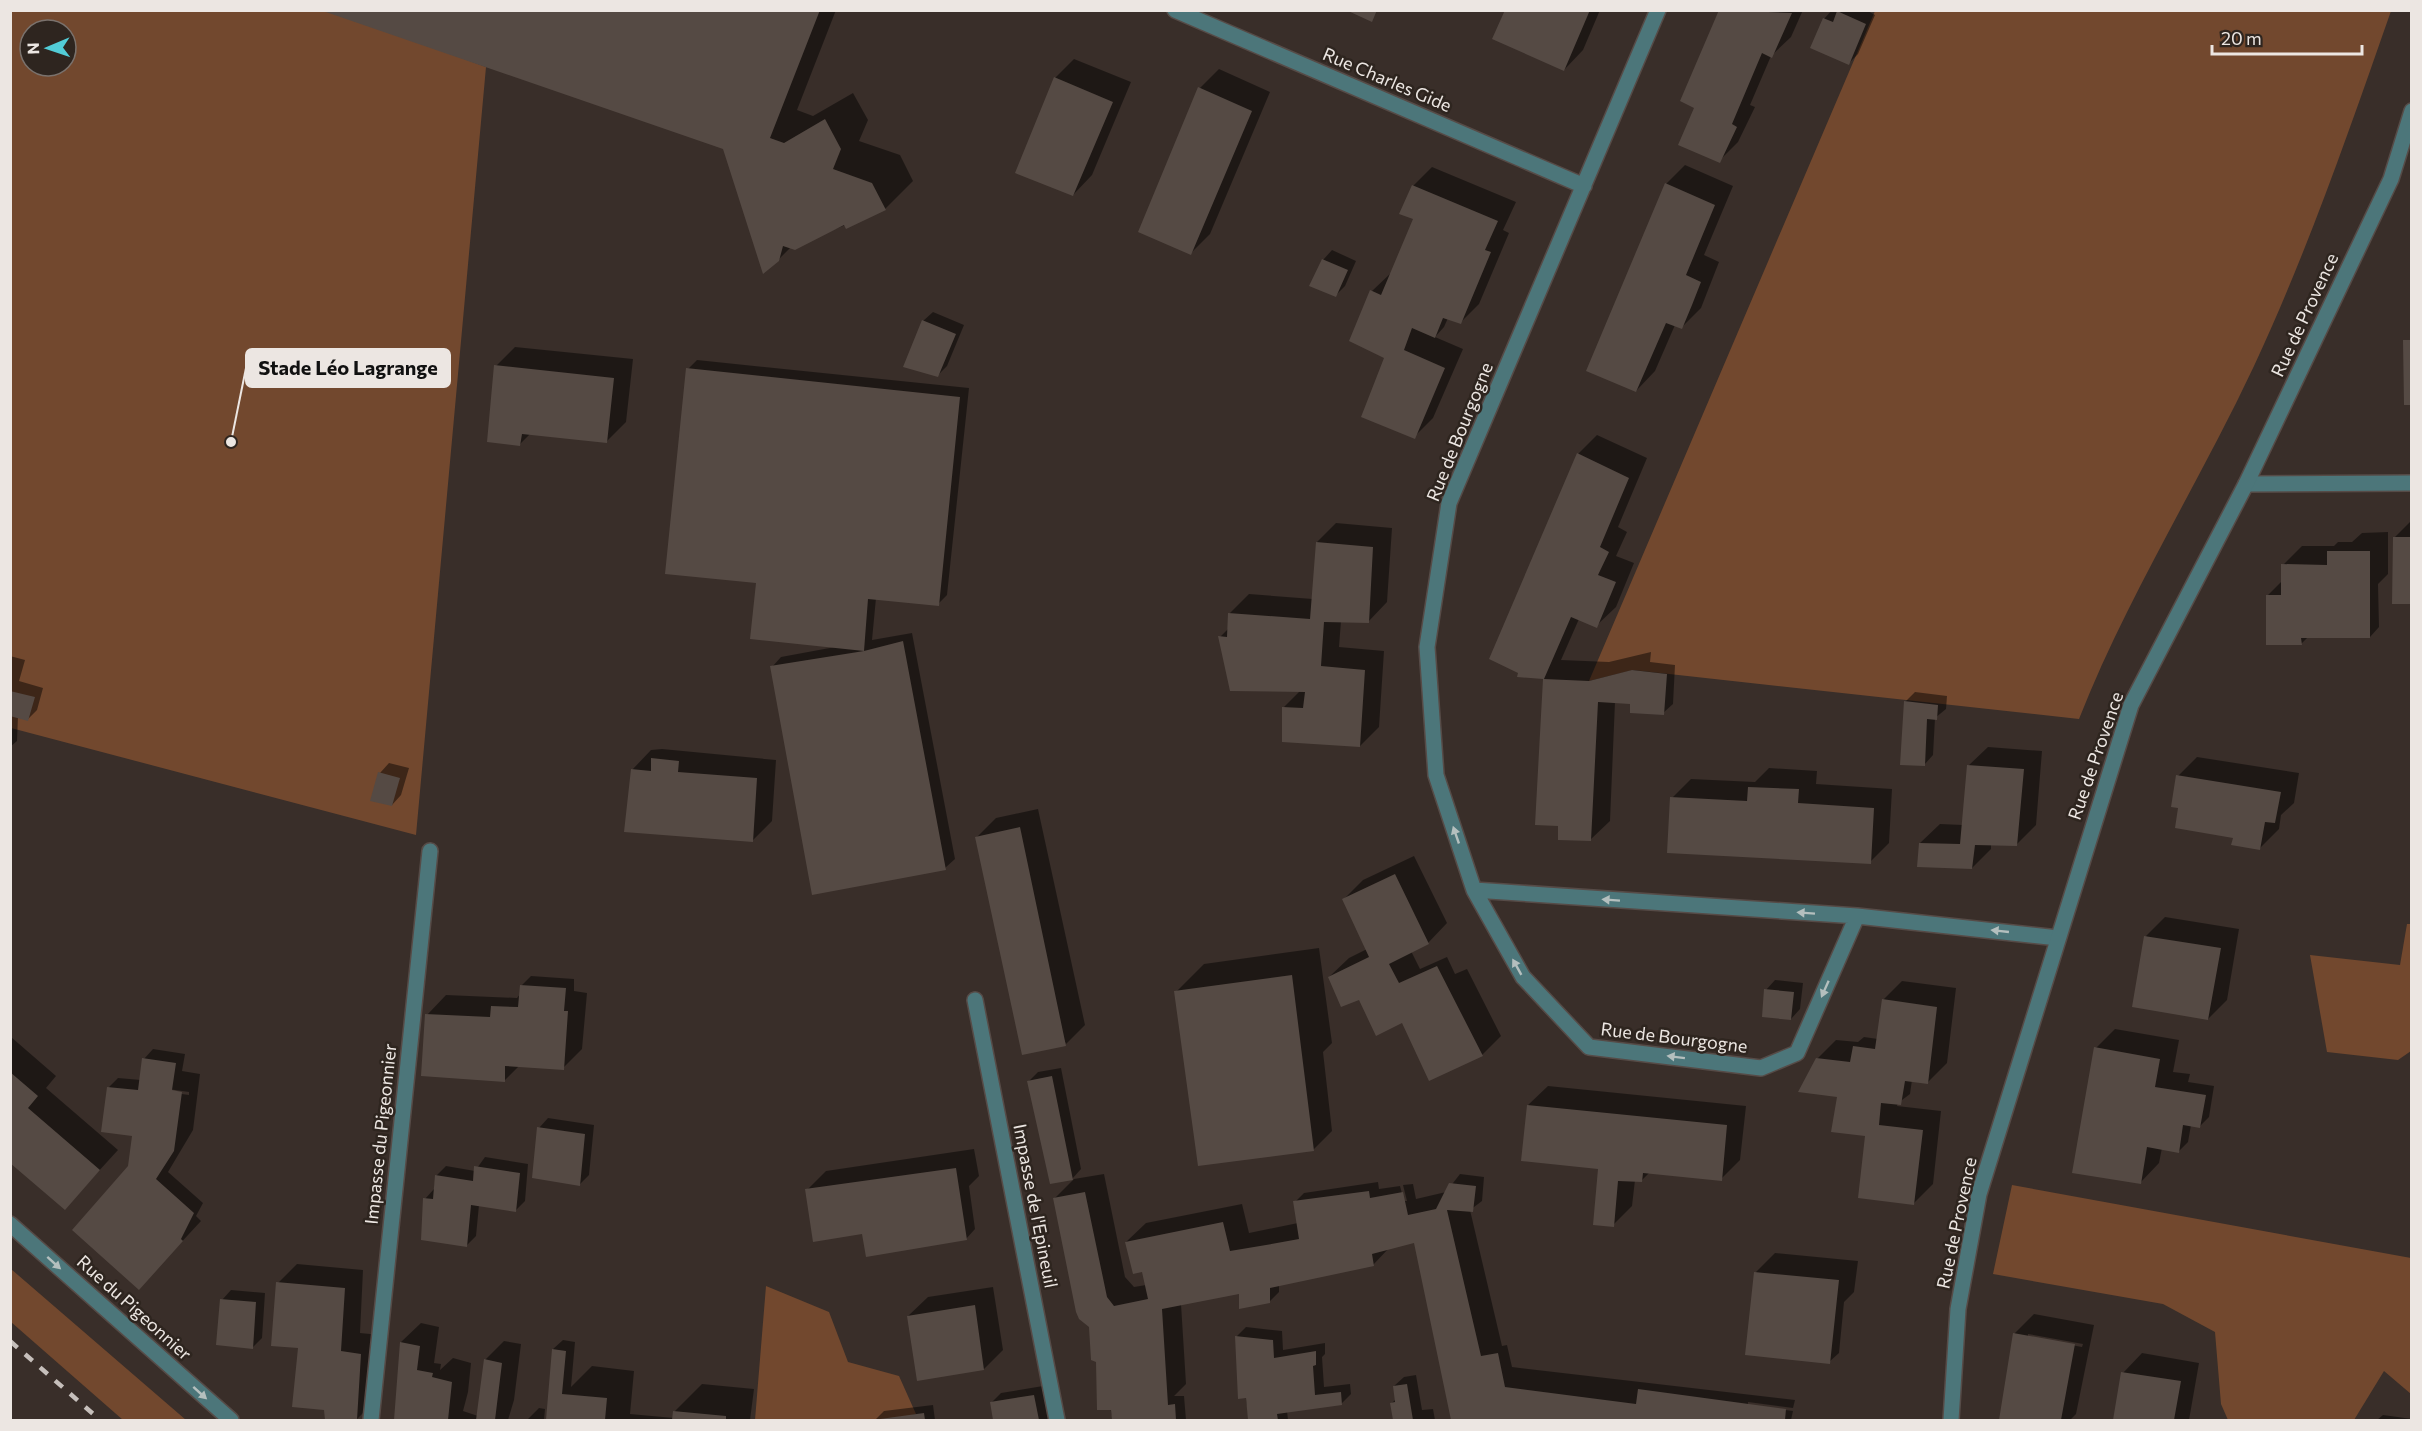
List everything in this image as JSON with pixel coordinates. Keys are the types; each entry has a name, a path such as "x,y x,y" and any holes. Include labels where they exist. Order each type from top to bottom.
{"street":[{"name":"Rue Charles Gide","path":"1175,10 1584,186"},
{"name":"Rue de Bourgogne","path":"1658,10 1449,503 1427,647 1436,775 1474,890 1523,977 1589,1047 1761,1068 1797,1053 1857,916"},
{"name":"Rue de Provence","path":"1951,1420 1958,1309 1979,1194 2131,705 2246,484 2391,179 2412,111"},
{"path":"2246,484 2412,483"},
{"name":"Impasse du Pigeonnier","path":"371,1420 429,851"},
{"path":"1474,890 1857,916 2058,938"},
{"name":"Impasse de l'Epineuil","path":"975,1000 1057,1420"},
{"name":"Rue du Pigeonnier","path":"10,1224 231,1420"}],"shaded area":[{"path":"10,11 334,11 486,67 416,835 11,728"},
{"path":"1875,11 2391,11 2327,190 2274,322 2232,410 2119,629 2079,719 1633,670 1589,681"},
{"path":"2407,924 2412,924 2411,1051 2398,1060 2327,1052 2310,955 2400,965"},
{"path":"2012,1185 2411,1258 2411,1394 2384,1371 2354,1420 2228,1420 2221,1404 2215,1332 2163,1304 1993,1274"},
{"path":"11,1269 186,1420 123,1420 11,1322"},
{"path":"766,1286 829,1312 848,1362 899,1376 916,1414 892,1420 755,1420"}],"building":[{"path":"320,10 820,10 770,138 784,143 825,119 841,149 833,169 872,183 886,210 846,229 844,225 795,250 783,246 779,261 763,274 723,149"},
{"path":"1346,10 1377,10 1372,22"},
{"path":"1505,10 1590,10 1564,71 1492,39"},
{"path":"1719,10 1792,13 1772,58 1762,53 1732,124 1737,127 1720,163 1678,145 1694,108 1680,101"},
{"path":"1837,11 1866,24 1849,65 1810,48 1823,18 1833,22"},
{"path":"1054,77 1113,102 1073,196 1015,173"},
{"path":"1198,87 1252,111 1191,255 1138,232"},
{"path":"1665,183 1715,205 1686,275 1701,282 1682,329 1666,323 1636,392 1586,371"},
{"path":"1412,185 1498,221 1485,250 1491,252 1461,324 1443,318 1435,338 1412,328 1404,350 1445,368 1415,439 1361,417 1384,358 1349,341 1370,290 1381,295 1413,219 1399,214"},
{"path":"1322,259 1348,270 1336,297 1309,286"},
{"path":"922,320 956,334 938,377 903,367"},
{"path":"2403,340 2412,340 2412,405 2404,405"},
{"path":"494,365 614,378 607,443 522,434 520,446 487,442"},
{"path":"686,368 960,397 939,606 868,599 864,651 750,639 756,583 665,574"},
{"path":"1577,453 1629,478 1600,547 1609,552 1598,575 1616,582 1597,628 1571,617 1544,679 1589,681 1632,670 1667,674 1664,715 1630,713 1630,704 1598,702 1591,841 1558,840 1558,826 1535,825 1543,679 1517,677 1518,673 1489,659"},
{"path":"2393,537 2412,537 2412,604 2392,604"},
{"path":"1316,542 1373,547 1369,623 1324,622 1321,666 1365,670 1360,747 1282,742 1282,707 1303,708 1305,692 1230,691 1218,636 1227,637 1228,613 1310,619"},
{"path":"2327,551 2370,551 2370,638 2301,638 2302,645 2266,645 2266,595 2281,595 2281,564 2327,565"},
{"path":"903,641 946,870 812,895 770,666 864,651"},
{"path":"10,691 35,697 28,721 10,716"},
{"path":"1904,701 1938,705 1937,720 1927,719 1925,766 1900,765"},
{"path":"651,758 679,761 678,772 757,778 753,842 624,832 631,769 651,771"},
{"path":"1967,765 2024,769 2017,846 1975,845 1972,869 1917,867 1919,843 1960,844"},
{"path":"378,772 400,778 392,806 370,801"},
{"path":"2176,775 2281,792 2275,823 2265,822 2260,850 2231,845 2233,838 2175,828 2178,808 2171,807"},
{"path":"1748,787 1799,789 1798,803 1874,808 1871,864 1667,853 1670,797 1747,801"},
{"path":"1020,827 1066,1046 1022,1055 975,837"},
{"path":"1395,874 1429,944 1389,964 1399,983 1437,966 1483,1056 1429,1081 1402,1023 1376,1036 1359,1000 1341,1007 1328,977 1369,957 1342,899"},
{"path":"2144,936 2221,948 2208,1020 2132,1007"},
{"path":"1292,975 1314,1151 1198,1166 1174,991"},
{"path":"520,985 566,988 564,1011 568,1011 564,1070 505,1066 505,1082 421,1076 425,1014 490,1017 491,1006 518,1007"},
{"path":"1764,989 1794,992 1791,1020 1762,1017"},
{"path":"1882,999 1937,1007 1928,1084 1905,1081 1901,1105 1881,1103 1879,1125 1923,1130 1914,1205 1858,1198 1865,1136 1831,1132 1837,1097 1798,1092 1816,1058 1850,1062 1853,1046 1875,1049"},
{"path":"2094,1047 2160,1059 2155,1087 2206,1095 2200,1128 2183,1125 2179,1153 2147,1147 2141,1184 2072,1173"},
{"path":"142,1058 176,1063 172,1090 182,1092 174,1151 156,1179 194,1213 181,1239 183,1241 139,1290 72,1230 128,1166 132,1136 101,1132 107,1087 138,1090"},
{"path":"10,1072 38,1096 28,1108 100,1170 65,1210 10,1163"},
{"path":"1052,1076 1073,1180 1050,1184 1027,1081"},
{"path":"1527,1105 1727,1125 1722,1181 1643,1173 1642,1182 1618,1181 1614,1227 1593,1225 1598,1169 1521,1161"},
{"path":"537,1127 585,1134 580,1186 532,1178"},
{"path":"474,1166 520,1173 516,1212 471,1205 467,1247 421,1240 423,1198 433,1199 435,1175 473,1181"},
{"path":"956,1168 967,1240 866,1257 862,1234 813,1242 805,1189"},
{"path":"1449,1183 1476,1186 1473,1212 1447,1210 1481,1356 1498,1353 1505,1387 1636,1404 1638,1389 1786,1409 1785,1420 1451,1420 1414,1243 1372,1254 1374,1266 1270,1288 1270,1303 1239,1309 1239,1294 1162,1309 1168,1405 1175,1404 1176,1420 1112,1420 1111,1410 1097,1410 1096,1362 1091,1360 1089,1327 1079,1319 1076,1312 1053,1198 1085,1192 1107,1297 1114,1306 1148,1299 1142,1272 1133,1274 1125,1242 1223,1222 1230,1251 1299,1239 1293,1201 1369,1191 1370,1198 1403,1192 1408,1215 1436,1209"},
{"path":"1754,1272 1839,1280 1830,1364 1745,1355"},
{"path":"276,1282 345,1288 341,1351 361,1354 357,1420 325,1420 324,1410 292,1407 298,1348 271,1346"},
{"path":"220,1299 256,1302 253,1349 216,1345"},
{"path":"975,1305 984,1370 917,1381 907,1316"},
{"path":"2013,1333 2075,1344 2061,1420 1999,1420"},
{"path":"1235,1336 1273,1340 1274,1358 1316,1351 1316,1365 1313,1366 1315,1395 1341,1392 1342,1405 1277,1414 1278,1420 1248,1420 1246,1398 1238,1399"},
{"path":"400,1342 420,1346 417,1370 433,1373 432,1377 452,1382 448,1420 394,1420"},
{"path":"552,1349 566,1351 562,1394 607,1398 605,1420 546,1420"},
{"path":"484,1359 502,1363 495,1420 476,1420"},
{"path":"2121,1372 2181,1381 2174,1420 2113,1420"},
{"path":"1407,1384 1413,1420 1393,1420 1390,1403 1395,1402 1393,1386"},
{"path":"1034,1395 1039,1420 993,1420 990,1402"},
{"path":"673,1411 726,1416 726,1420 672,1420"},
{"path":"924,1413 925,1420 880,1420 880,1419"}],"railway":[{"path":"10,1341 100,1420"}],"place":[{"name":"Stade Léo Lagrange","path":"231,442"}]}
